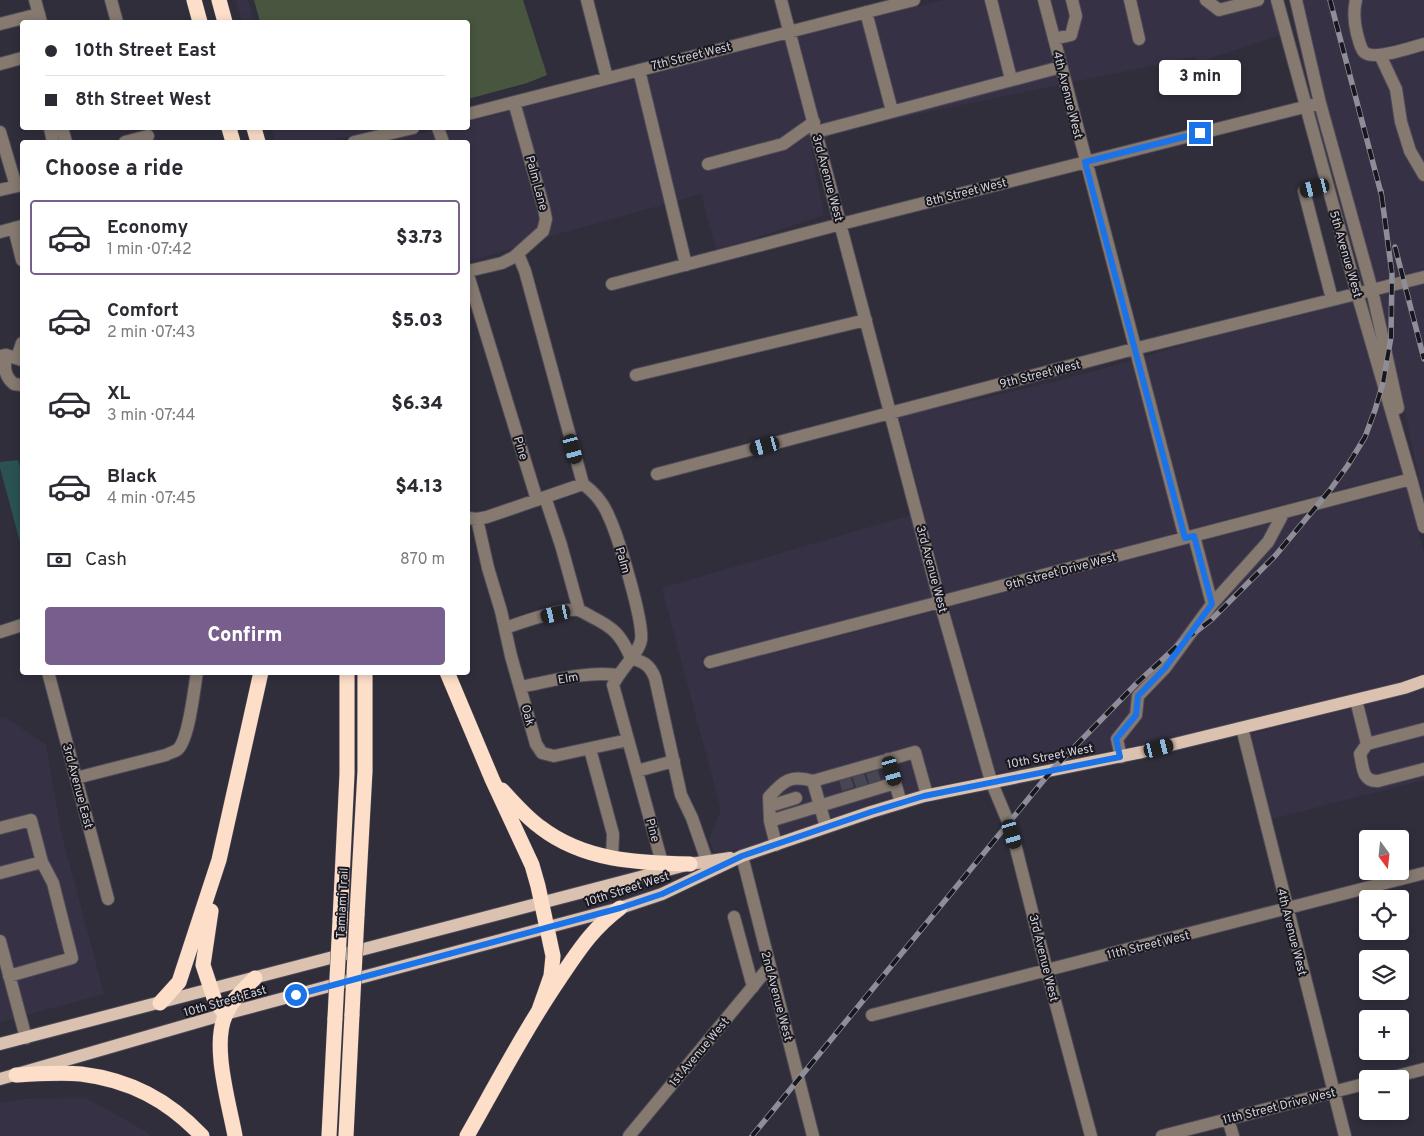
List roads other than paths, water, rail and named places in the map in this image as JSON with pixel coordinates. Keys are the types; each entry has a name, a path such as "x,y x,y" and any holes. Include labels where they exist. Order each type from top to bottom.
{"highway":[{"path":"194,0 199,20"},
{"path":"219,0 224,20"},
{"path":"226,1014 215,1001 203,965 219,860 260,675"},
{"name":"Tamiami Trail","path":"329,1136 347,774 347,675"},
{"name":"Tamiami Trail","path":"346,1136 365,771 365,675"},
{"path":"448,675 492,779 532,865 553,956 552,976 539,1010"},
{"path":"492,779 541,828 573,846 612,859 663,867 690,864"},
{"path":"160,1003 179,982 219,860"},
{"path":"467,1136 539,1010 589,935 620,908"},
{"path":"235,1136 219,1050 221,1029 226,1014 237,995 255,978"},
{"path":"16,1075 80,1074 111,1080 146,1092 170,1106 202,1136"}],"main road":[{"name":"10th Street West","path":"546,927 620,908 662,894 742,856 928,795 1120,757 1356,700 1424,681"},
{"name":"10th Street West","path":"690,864 742,856"},
{"name":"10th Street West","path":"542,903 663,867"},
{"name":"10th Street East","path":"0,1044 542,903"},
{"name":"10th Street East","path":"0,1079 226,1014 546,927"}],"street":[{"path":"27,20 40,18 35,0"},
{"path":"111,0 117,20"},
{"path":"587,0 607,78"},
{"name":"3rd Avenue West","path":"781,0 940,602 991,782 1009,824 1015,844 1046,971 1091,1136"},
{"name":"7th Street West","path":"470,113 914,0"},
{"path":"991,0 1011,79"},
{"name":"4th Avenue West","path":"1044,0 1134,349 1189,537 1212,604"},
{"path":"1054,39 1071,35 1076,16 1072,0"},
{"path":"1130,0 1139,39"},
{"path":"1206,0 1219,10 1258,0"},
{"name":"5th Avenue West","path":"1277,0 1357,293 1412,479 1424,527"},
{"name":"5th Avenue West","path":"1296,0 1320,103 1372,290 1412,479"},
{"path":"1356,0 1353,11 1354,22 1363,52 1369,55 1380,55 1424,44"},
{"path":"866,12 892,111"},
{"path":"0,24 20,21"},
{"path":"1380,55 1396,89 1401,122 1410,151 1424,175"},
{"path":"0,64 20,59"},
{"path":"708,164 782,144 815,127 892,111 1061,67"},
{"path":"639,70 686,264"},
{"name":"Palm Lane","path":"470,272 502,263 518,254 544,231 546,219 514,102"},
{"name":"8th Street West","path":"612,284 840,224 1320,103"},
{"path":"362,140 405,130"},
{"path":"0,132 19,186 0,190"},
{"path":"132,140 148,135"},
{"path":"1327,185 1304,191 1332,300"},
{"path":"0,232 18,227 20,244"},
{"name":"Palm","path":"518,254 525,271 583,484 591,490 609,515 637,608 642,641 617,675"},
{"name":"9th Street West","path":"657,474 1134,349 1424,277"},
{"name":"Pine","path":"470,279 541,498 561,545 579,610"},
{"path":"636,376 866,320"},
{"path":"20,346 4,367 6,374 14,384 20,385"},
{"name":"9th Street Drive West","path":"710,662 1412,479"},
{"path":"472,519 583,484"},
{"path":"1120,757 1116,739 1136,715 1138,696 1165,668 1212,604 1268,542 1284,512"},
{"name":"Oak","path":"472,519 488,568 536,744 542,753 554,756 628,740"},
{"path":"505,628 542,616 569,610 579,610 609,626 624,642 631,658 644,662 651,667 681,795 692,818 707,861"},
{"path":"0,632 20,626"},
{"name":"Elm","path":"520,687 601,673 617,675"},
{"name":"3rd Avenue East","path":"49,675 108,899"},
{"path":"76,778 166,755 177,750 184,740 196,675"},
{"name":"Pine","path":"617,675 613,685 663,867"},
{"path":"1356,700 1367,744"},
{"name":"4th Avenue West","path":"1242,728 1344,1136"},
{"path":"1424,729 1367,744 1360,754 1364,774 1371,781 1378,781 1424,769"},
{"path":"590,749 613,834 612,859"},
{"path":"770,821 820,806 847,784 873,777 888,759 915,752 928,795"},
{"path":"888,759 901,803"},
{"path":"637,771 674,762"},
{"path":"776,845 770,821 769,797 785,781 800,777 808,792 820,806 826,827"},
{"path":"770,806 808,792 873,777 895,783"},
{"path":"0,828 31,820 42,862 53,883 72,958 9,976"},
{"name":"2nd Avenue West","path":"742,856 813,1136"},
{"path":"0,873 42,862"},
{"name":"11th Street West","path":"872,1015 1424,873"},
{"path":"734,917 753,987"},
{"path":"0,941 26,1038"},
{"name":"1st Avenue West","path":"629,1136 769,968"},
{"path":"1409,1073 1424,1069"},
{"name":"11th Street Drive West","path":"1162,1136 1359,1085"},
{"path":"1228,1119 1233,1136"}],"tunnel":[{"path":"872,772 875,782"},
{"path":"858,775 862,786"},
{"path":"845,779 848,789"}],"railway":[{"path":"1330,0 1382,197"},
{"path":"752,1136 1052,770 1137,683 1177,646 1211,620 1275,556 1330,490 1348,465 1365,437 1375,410 1383,383 1391,337 1392,274 1381,191"},
{"path":"1395,247 1424,359"}]}
